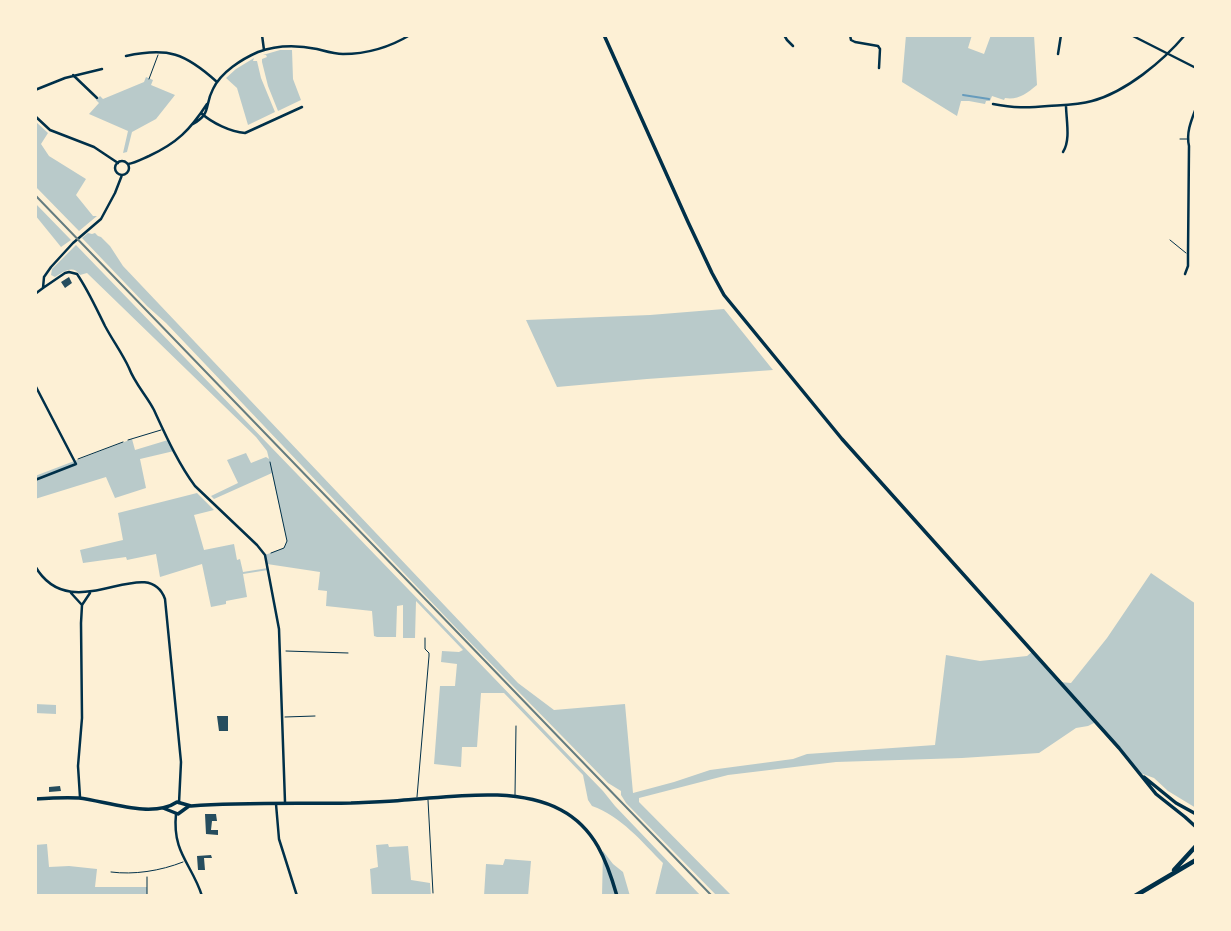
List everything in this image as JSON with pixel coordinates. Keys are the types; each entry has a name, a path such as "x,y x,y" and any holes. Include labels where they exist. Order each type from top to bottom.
{"main road":[{"path":"604,35 724,295 842,439 1096,722 1156,794 1196,827"},
{"path":"1140,773 1176,803 1196,814"},
{"path":"35,799 80,798 131,808 162,808 181,805 351,803 473,795 514,797 550,805 568,814 585,828 603,854 617,896"},
{"path":"162,808 180,813 181,805"},
{"path":"172,806 174,813"},
{"path":"1166,878 1196,846"},
{"path":"1135,896 1196,860"}],"street":[{"path":"262,35 264,50"},
{"path":"35,116 50,130 94,147 118,163 128,164 174,142 204,115 217,82 243,60 264,50 286,46 342,54 366,52 410,35"},
{"path":"785,35 793,46"},
{"path":"850,35 855,42 878,46 879,68"},
{"path":"1058,54 1061,35"},
{"path":"1131,35 1196,68"},
{"path":"993,104 1022,109 1092,101 1115,91 1148,70 1185,35"},
{"path":"126,57 168,52 198,65 217,82"},
{"path":"35,90 73,75 102,69"},
{"path":"73,75 97,98"},
{"path":"1063,152 1067,141 1066,106"},
{"path":"204,115 245,133 302,107"},
{"path":"1185,274 1188,266 1187,139 1188,127 1196,108"},
{"path":"118,163 116,172 122,175"},
{"path":"43,288 47,272 74,243 100,221 122,175 129,171 128,164"},
{"path":"35,294 65,273 77,274 195,486 265,555 281,651 285,804"},
{"path":"35,385 76,464 35,480"},
{"path":"35,566 51,585 71,593 82,605"},
{"path":"71,593 148,582 158,587 163,594 181,762 181,805"},
{"path":"80,798 78,766 82,718 82,605 92,591"},
{"path":"276,804 279,839 297,896"},
{"path":"174,813 178,848 202,896"}],"lane":[{"path":"149,79 159,53"},
{"path":"1180,139 1187,139"},
{"path":"1170,240 1188,254"},
{"path":"128,440 163,429"},
{"path":"417,799 429,653 425,649 425,638"},
{"path":"283,717 315,716"},
{"path":"514,797 516,726"},
{"path":"428,798 433,893"},
{"path":"111,872 123,874 147,871 185,862"}],"path":[{"path":"74,461 128,440"},
{"path":"265,555 284,548 287,541 270,461"},
{"path":"281,651 348,653"},
{"path":"147,871 148,896"}],"shaded area":[{"path":"906,35 972,35 968,48 984,54 991,35 1034,35 1037,85 1014,98 1004,100 992,96 985,104 961,101 957,116 902,82"},
{"path":"292,50 293,79 301,100 278,111 268,86 262,59 267,57 263,55"},
{"path":"254,58 275,112 248,125 237,88 226,78"},
{"path":"146,77 153,80 151,85 175,95 156,119 132,132 127,152 123,153 128,131 89,114 99,103 96,100 100,96 103,99 144,82"},
{"path":"35,121 48,133 41,144 49,156 86,179 76,195 93,216 97,216 79,231 35,186"},
{"path":"35,203 71,240 61,247 35,215"},
{"path":"88,233 95,233 110,246 123,266 518,683 554,710 625,704 633,793 710,770 793,759 807,754 935,745 946,655 980,661 1027,656 1033,651 1060,682 1071,683 1107,638 1151,573 1196,604 1196,808 1168,791 1154,778 1140,773 1096,722 1076,728 1039,753 836,762 728,775 639,798 639,802 732,896 717,896 626,803 621,791 608,783 460,632 82,238"},
{"path":"76,245 701,896 655,896 663,863 622,823 592,806 588,800 583,775 504,693 481,693 477,747 462,747 461,767 434,764 440,686 455,686 457,664 441,662 442,651 463,650 416,601 415,638 403,638 403,605 397,606 396,637 377,637 374,636 372,611 326,606 327,591 318,590 320,572 267,564 265,555 284,548 287,541 272,473 214,499 211,496 238,483 227,460 246,453 251,463 266,457 269,459 267,451 256,437 87,273 80,275 71,269 55,277 51,275 52,269"},
{"path":"724,309 773,370 557,387 526,320 650,315"},
{"path":"132,439 135,450 168,440 174,451 140,459 146,488 115,498 106,477 35,499 35,476"},
{"path":"197,493 214,510 194,515 204,550 234,544 243,572 268,568 243,574 247,597 211,607 202,564 160,577 156,554 127,560 126,557 83,563 80,550 123,540 118,513"},
{"path":"35,704 56,705 56,714 35,713"},
{"path":"47,844 49,867 97,869 95,887 147,887 147,896 35,896 35,845"},
{"path":"388,844 389,847 408,846 411,880 430,883 431,896 372,896 370,869 378,867 376,845"},
{"path":"603,851 623,872 630,896 602,896"},
{"path":"505,859 531,861 528,896 484,896 486,864 503,865"}],"building":[{"path":"69,277 72,283 65,288 61,282"},
{"path":"217,716 228,716 228,731 219,731"},
{"path":"60,786 61,791 49,792 49,787"},
{"path":"205,814 216,814 217,821 212,821 211,830 218,830 218,835 206,834"},
{"path":"211,855 212,858 204,858 205,870 198,870 197,856"}],"waterway":[{"path":"963,95 989,99"}],"railway":[{"path":"35,195 712,896"}]}
